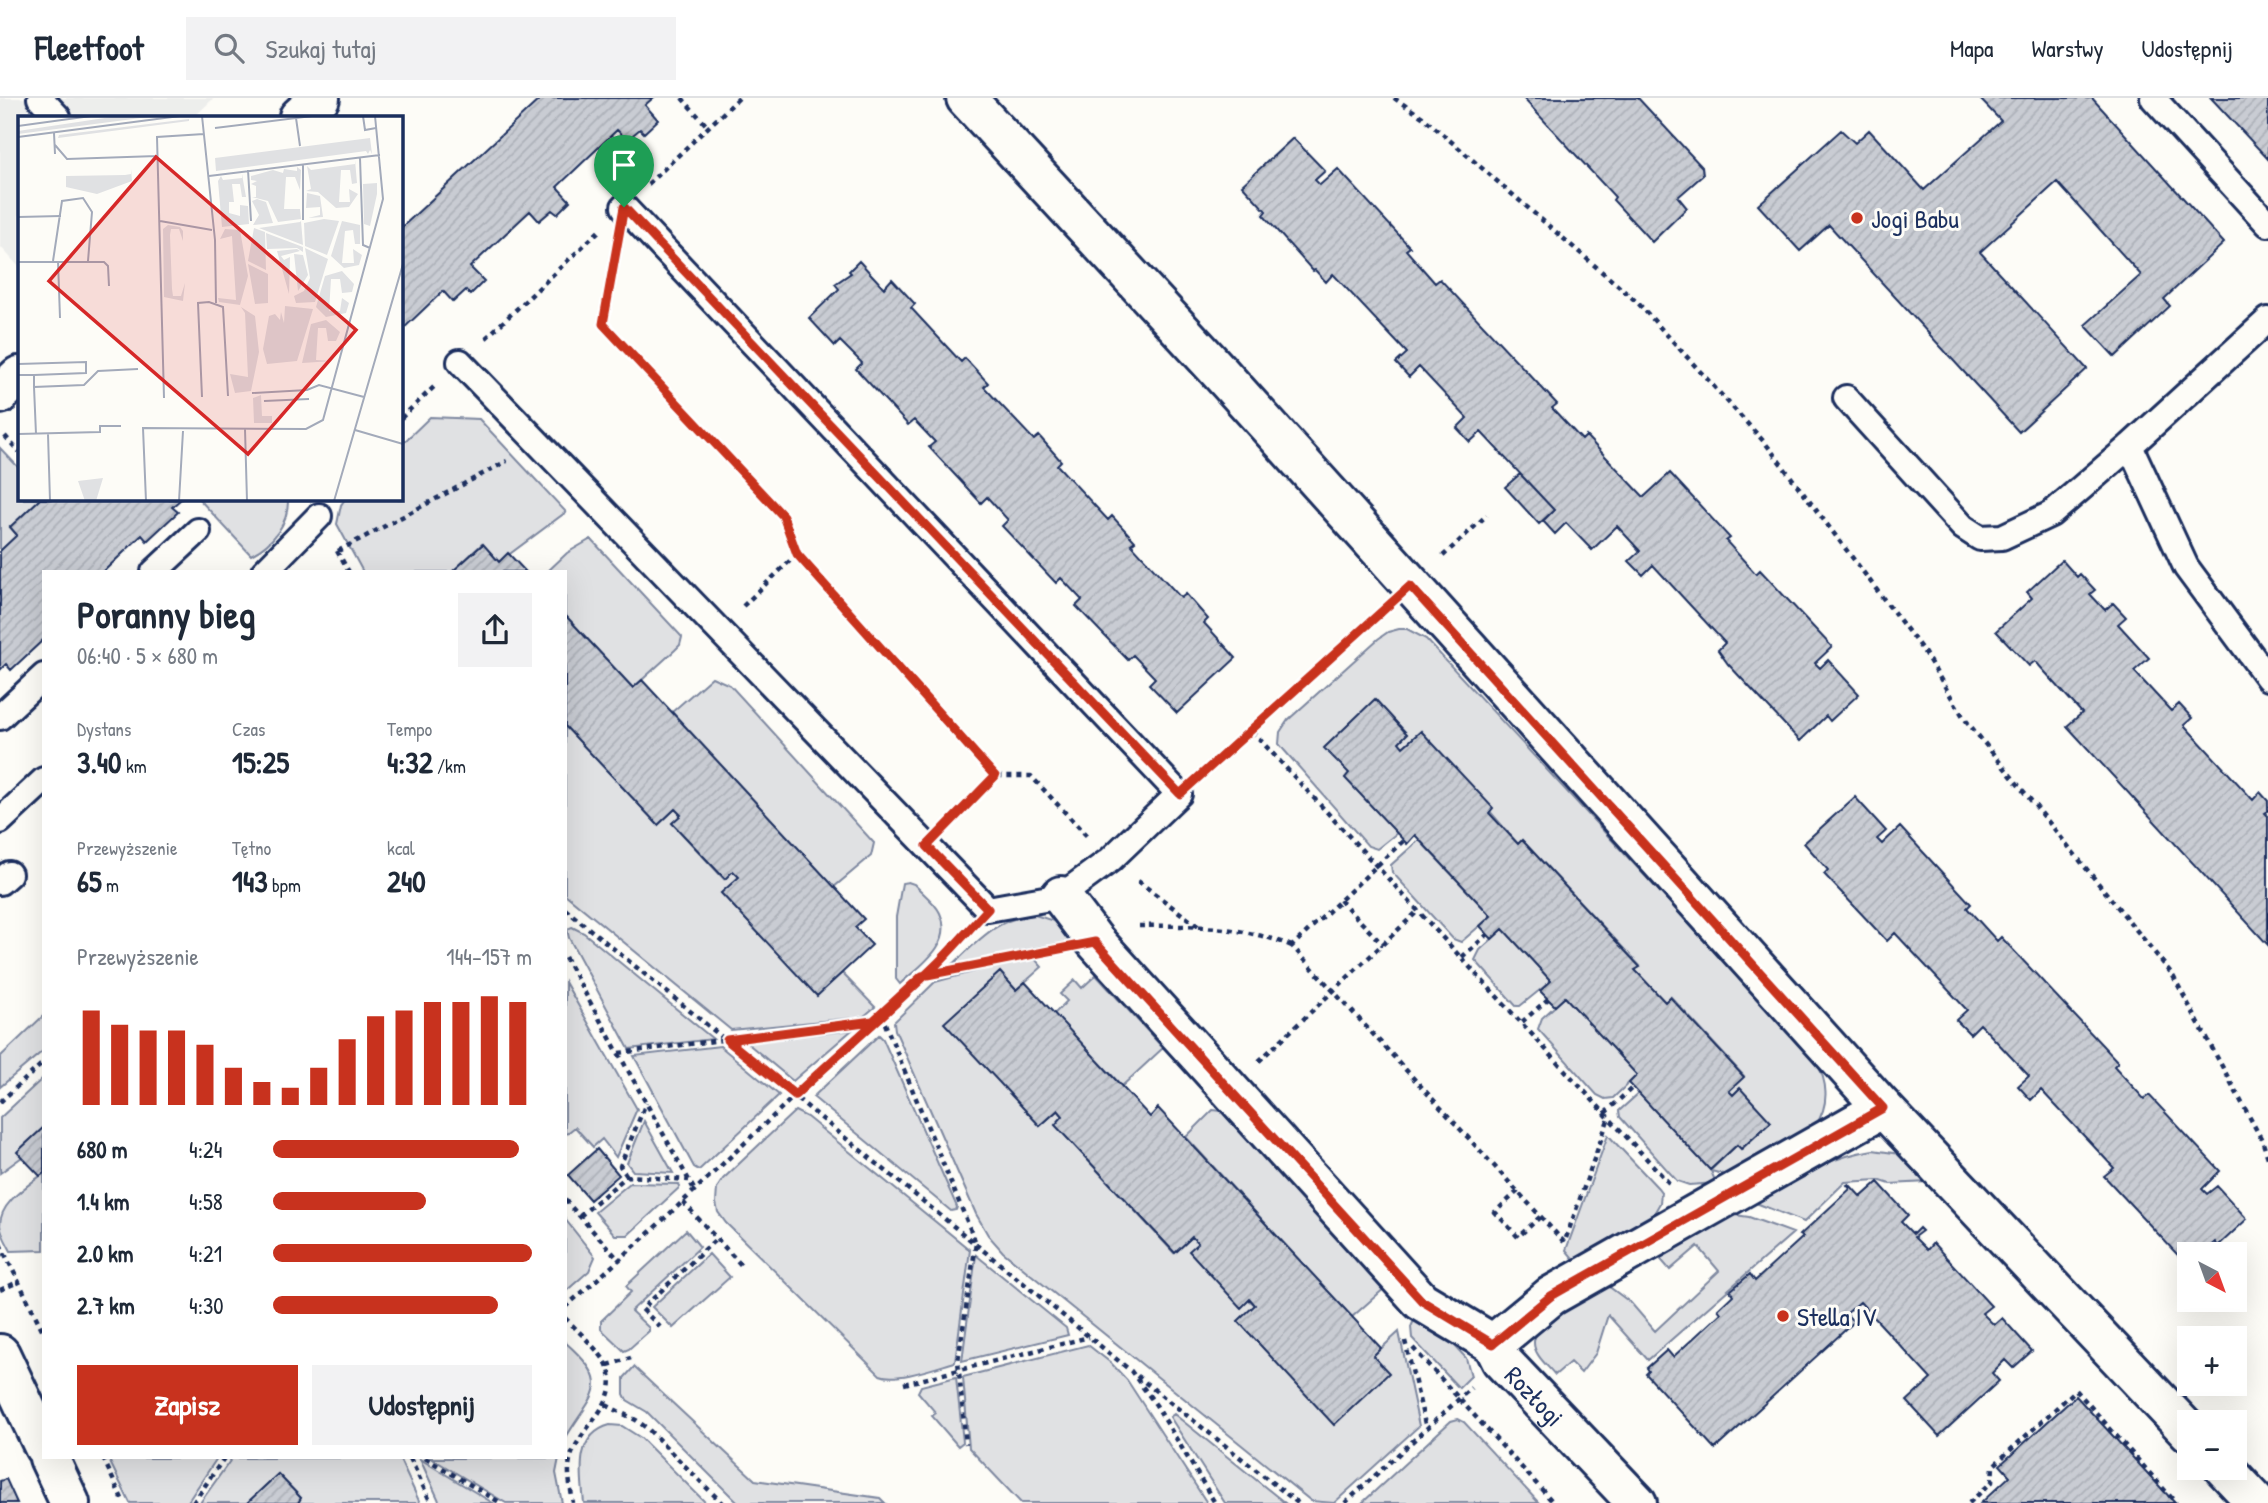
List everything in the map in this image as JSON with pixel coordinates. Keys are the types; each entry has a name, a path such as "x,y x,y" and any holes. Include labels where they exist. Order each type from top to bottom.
{"street":[{"path":"300,116 320,98"},
{"path":"966,98 1214,366 1883,1108 2177,1419"},
{"path":"0,394 18,377"},
{"name":"Rozłogi","path":"1061,896 1095,942 1422,1301 1497,1352 1637,1503"},
{"path":"1497,1352 1542,1303 1883,1108"},
{"path":"0,1354 42,1443"},
{"path":"49,1459 70,1503"},
{"path":"2235,1480 2257,1503"}],"lane":[{"path":"40,98 57,116"},
{"path":"2153,98 2268,224"},
{"path":"460,362 988,909 1061,896 1110,860 1180,794 624,207"},
{"path":"1846,398 1963,527 1980,538 2003,537 2051,514 2268,320"},
{"path":"2130,446 2186,567 2268,678"},
{"path":"266,570 319,516"},
{"path":"156,570 198,531"},
{"path":"0,717 42,678"},
{"path":"0,821 42,782"}],"path":[{"path":"682,98 708,127"},
{"path":"402,417 739,98"},
{"path":"1394,98 1424,118 1638,303 1766,444 1924,652 1964,718 2172,974 2262,1139 2268,1158"},
{"path":"624,207 603,324 783,516 797,554 995,776"},
{"path":"4,436 18,451"},
{"path":"338,551 538,445"},
{"path":"1180,794 1488,515"},
{"path":"718,631 797,554"},
{"path":"1252,731 1697,1213"},
{"path":"927,846 995,776 1031,776 1110,860 1199,927"},
{"path":"1292,946 1404,841"},
{"path":"1340,900 1382,945"},
{"path":"567,1305 684,1202 922,976 988,909"},
{"path":"567,910 1131,1371 1298,1503"},
{"path":"1229,1090 1419,910"},
{"path":"922,976 1095,942 1115,928 1161,925 1199,927 1261,935 1292,946 1564,1242"},
{"path":"1462,957 1488,934"},
{"path":"567,961 695,1191"},
{"path":"1522,1022 1548,999"},
{"path":"881,1014 975,1243 958,1370 966,1444"},
{"path":"619,1053 873,1021"},
{"path":"0,1102 42,1064"},
{"path":"1542,1303 1607,1115 1633,1087"},
{"path":"627,1176 620,1166 646,1102"},
{"path":"580,1216 627,1176 689,1180"},
{"path":"1518,1191 1495,1212 1518,1237 1541,1216"},
{"path":"567,1202 620,1261"},
{"path":"684,1202 742,1266"},
{"path":"660,1327 642,1309 717,1238"},
{"path":"0,1244 42,1328"},
{"path":"0,1290 18,1282"},
{"path":"567,1320 608,1365 610,1376 606,1405 587,1427 570,1459 569,1476 573,1503"},
{"path":"904,1384 1090,1337"},
{"path":"1426,1429 1404,1338 1554,1503"},
{"path":"1345,1503 1460,1398 1497,1352"},
{"path":"608,1365 631,1358"},
{"path":"1131,1371 1156,1405 1215,1503"},
{"path":"1969,1503 1992,1482 1993,1466 2076,1390 2176,1503"},
{"path":"606,1405 648,1429 722,1503"},
{"path":"103,1459 124,1503"},
{"path":"193,1503 223,1459"},
{"path":"410,1459 430,1503"},
{"path":"427,1459 501,1503"}],"shaded area":[{"path":"0,98 214,98 195,116 18,116 18,266 0,246"},
{"path":"430,417 479,419 566,512 499,562 482,544 454,570 362,570 337,524 341,505 344,500 402,500 402,444"},
{"path":"0,448 18,467 18,500 39,500 10,527 17,535 0,551"},
{"path":"200,500 288,500 286,516 278,532 266,545 251,555"},
{"path":"591,539 682,637 680,645 633,688 567,617 567,570 549,570 567,553"},
{"path":"1399,629 1407,629 1426,639 1815,1060 1823,1076 1826,1093 1823,1110 1815,1126 1731,1176 1711,1171 1716,1183 1689,1185 1677,1181 1620,1117 1619,1111 1639,1093 1711,1170 1737,1145 1742,1149 1771,1122 1739,1089 1733,1095 1729,1091 1744,1076 1671,997 1665,1002 1635,970 1640,966 1522,840 1518,844 1421,731 1403,747 1399,742 1407,734 1375,700 1325,747 1349,773 1345,778 1397,833 1377,849 1368,846 1284,750 1279,744 1280,732 1288,720 1378,639"},
{"path":"712,677 730,685 874,843 871,856 834,887 672,712"},
{"path":"567,728 658,825 675,809 681,815 672,823 724,879 733,871 739,877 721,893 817,995 842,973 875,1007 863,1017 731,1030 567,896"},
{"path":"1419,840 1491,916 1461,942 1453,939 1392,872 1391,865"},
{"path":"902,883 914,884 938,909 943,935 933,953 900,984 896,979 896,917"},
{"path":"1035,915 1060,923 1074,941 947,970 997,927 1008,921"},
{"path":"572,927 584,933 713,1039 629,1049 569,938 567,929"},
{"path":"1503,929 1551,981 1520,1006 1516,1006 1475,960 1480,950"},
{"path":"1028,957 1035,959 1042,967 1016,990 1000,973 1040,1126 1058,1110 1063,1116 1055,1125 1174,1253 1192,1237 1198,1243 1190,1251 1255,1305 1238,1321 1334,1424 1373,1356 1399,1332 1419,1426 1334,1503 1311,1501 1003,1252 988,1235 976,1214 895,1030 894,1022 935,982"},
{"path":"1096,975 1163,1048 1122,1086 1054,1014 1067,1001 1060,994 1075,980 1082,988"},
{"path":"567,986 637,1109 616,1157 602,1139 593,1147 575,1127 567,1133"},
{"path":"1565,997 1637,1075 1613,1098 1605,1099 1597,1095 1538,1029 1542,1018"},
{"path":"42,1017 42,1052 0,1087 0,1057"},
{"path":"852,1030 793,1081 746,1042"},
{"path":"879,1035 957,1207 956,1210 951,1211 813,1097"},
{"path":"720,1046 779,1095 699,1170 694,1167 634,1056"},
{"path":"42,1079 42,1129 18,1151 22,1157 0,1173 0,1118"},
{"path":"1213,1110 1222,1111 1386,1287 1352,1317 1186,1137"},
{"path":"795,1111 807,1117 970,1250 955,1362 896,1377 880,1375 718,1212 717,1188 723,1179"},
{"path":"644,1121 673,1173 633,1171 627,1163"},
{"path":"1608,1135 1658,1188 1661,1192 1660,1203 1652,1217 1576,1262 1566,1250"},
{"path":"1873,1150 1900,1154 1927,1182 1845,1182 1804,1222 1751,1201 1825,1164"},
{"path":"42,1175 42,1250 11,1251 4,1238 0,1225 1,1217 16,1195"},
{"path":"630,1183 679,1184 680,1187 628,1235 615,1235 595,1212"},
{"path":"1728,1214 1749,1217 1793,1233 1648,1360 1608,1315 1596,1353 1581,1373 1570,1362 1555,1375 1542,1360 1534,1343 1542,1327 1562,1310 1604,1283 1631,1303 1655,1331 1719,1271 1698,1246 1670,1270 1657,1255"},
{"path":"567,1222 595,1257 589,1271 567,1290"},
{"path":"686,1230 700,1247 631,1311 649,1331 624,1351 601,1329 601,1321 631,1292 626,1286"},
{"path":"709,1254 730,1277 673,1328 652,1307"},
{"path":"976,1255 1066,1328 1068,1335 962,1361"},
{"path":"1415,1318 1431,1320 1466,1358 1471,1376 1459,1388 1412,1338 1411,1327"},
{"path":"567,1344 581,1357 595,1380 590,1400 567,1436"},
{"path":"1088,1345 1127,1380 1207,1503 1021,1503 969,1448 963,1377"},
{"path":"634,1367 755,1480 880,1498 885,1503 738,1503 647,1412 627,1400 624,1394 624,1378"},
{"path":"956,1377 963,1442 958,1446 932,1416 936,1413 918,1392 921,1386"},
{"path":"1174,1414 1285,1503 1225,1503 1170,1417"},
{"path":"1458,1419 1464,1422 1539,1503 1362,1503 1451,1421"},
{"path":"610,1425 622,1426 641,1438 706,1503 584,1503 581,1468 585,1446 598,1430"},
{"path":"108,1459 216,1459 187,1503 130,1503"},
{"path":"231,1459 399,1459 420,1503 298,1503 301,1498 278,1474 247,1503 200,1503"},
{"path":"420,1459 493,1503 440,1503"},
{"path":"433,1459 559,1459 556,1473 562,1503 506,1503"}],"building":[{"path":"541,98 653,98 645,105 658,120 644,133 640,129 627,140 617,130 557,187 570,201 557,214 552,210 539,221 530,211 470,267 484,281 470,295 466,290 453,302 443,291 402,330 402,227"},
{"path":"1523,98 1638,98 1702,167 1703,175 1678,197 1687,208 1652,242 1613,200 1615,197"},
{"path":"1979,98 2092,98 2224,243 2164,299 2170,306 2115,357 2085,325 2141,275 2057,182 1980,252 2087,369 2019,432 1829,225 1800,251 1758,205 1841,130 1855,143 1869,130 1924,190 2001,121"},
{"path":"2211,98 2268,98 2268,159"},
{"path":"1293,138 1325,171 1315,180 1320,185 1338,169 1410,247 1406,250 1435,283 1440,279 1557,404 1552,408 1582,440 1586,436 1644,497 1670,473 1730,538 1726,541 1756,574 1760,570 1832,647 1815,663 1820,668 1828,660 1859,694 1830,721 1826,716 1800,741 1728,664 1718,650 1725,643 1653,565 1643,575 1629,561 1640,551 1617,526 1592,550 1566,523 1555,534 1543,521 1554,510 1481,432 1470,442 1457,428 1467,418 1419,367 1409,377 1396,363 1407,353 1333,274 1326,282 1313,271 1263,215 1266,211 1242,185"},
{"path":"859,261 884,288 892,279 915,304 911,308 961,362 965,358 988,383 984,387 1034,440 1039,436 1061,461 1057,465 1108,520 1112,516 1135,541 1131,544 1181,598 1186,594 1208,619 1204,623 1236,658 1177,713 1149,684 1155,678 1133,655 1128,660 1076,606 1082,600 1061,578 1056,583 1002,526 1008,520 987,497 981,503 929,447 935,442 914,420 908,425 856,369 862,363 840,341 835,346 809,318 839,289 835,284 851,273 849,271"},
{"path":"1520,474 1554,510 1539,524 1505,487"},
{"path":"39,500 180,500 172,507 178,512 147,541 142,535 105,570 42,570 42,641 11,670 6,664 0,670 0,551 17,535 10,527"},
{"path":"483,544 499,562 508,553 524,570 454,570"},
{"path":"2062,560 2077,577 2080,574 2095,590 2090,594 2105,610 2113,603 2126,617 2118,624 2149,658 2134,671 2171,711 2179,704 2192,718 2184,725 2253,800 2260,792 2268,801 2268,811 2265,813 2268,816 2268,945 2067,726 2082,713 2035,661 2029,666 1996,631 2032,598 2027,592"},
{"path":"567,617 633,688 642,680 864,919 855,927 872,945 817,996 721,893 739,877 733,871 725,879 672,823 681,815 675,809 658,825 567,728"},
{"path":"1375,699 1407,734 1399,742 1403,747 1421,731 1493,808 1489,813 1518,844 1522,840 1640,967 1635,970 1665,1002 1670,997 1744,1077 1729,1091 1733,1095 1740,1088 1771,1122 1741,1149 1737,1145 1710,1170 1629,1083 1637,1075 1565,997 1555,1006 1540,991 1551,981 1503,929 1492,939 1480,926 1491,916 1415,835 1407,844 1345,778 1349,773 1324,748"},
{"path":"1855,797 1886,831 1877,839 1882,844 1900,827 1971,904 1967,908 1997,941 2001,937 2118,1062 2114,1066 2144,1099 2149,1095 2220,1171 2202,1189 2207,1194 2217,1186 2247,1219 2222,1242 2177,1242 2177,1254 2104,1176 2114,1168 2041,1090 2031,1100 2018,1086 2029,1076 1980,1024 1970,1034 1956,1020 1967,1010 1895,933 1887,941 1824,874 1828,870 1804,843"},
{"path":"1000,972 1016,990 1025,982 1150,1117 1158,1108 1381,1348 1373,1356 1389,1373 1334,1425 1238,1321 1255,1305 1250,1299 1241,1308 1189,1251 1198,1243 1192,1237 1175,1253 1055,1125 1063,1116 1058,1110 1040,1126 944,1023"},
{"path":"42,1129 42,1174 40,1176 17,1152"},
{"path":"597,1149 619,1175 590,1200 568,1175"},
{"name":"Stella IV","path":"1878,1182 1908,1215 1901,1222 1913,1234 1919,1228 1922,1231 1914,1237 1927,1250 1933,1243 1991,1306 1982,1313 1994,1325 2002,1318 2032,1351 2013,1368 2005,1360 1992,1373 1999,1381 1939,1436 1907,1401 1931,1379 1860,1302 1846,1314 1854,1322 1715,1449 1646,1374 1649,1371 1647,1368 1667,1350 1673,1357 1721,1313 1718,1309 1733,1295 1730,1291 1750,1274 1755,1281 1850,1189 1847,1185 1861,1197"},
{"path":"2076,1396 2175,1503 1981,1503 2010,1476 2000,1465"},
{"path":"278,1474 301,1498 298,1503 247,1503"},
{"path":"6,1479 17,1503 0,1503 0,1481"}],"place":[{"name":"Jogi Babu","path":"1857,218"},
{"name":"Stella IV","path":"1783,1316"}],"route":[{"path":"624,207 603,324 783,516 797,554 995,776 927,846 988,909 936,965 922,976 873,1021 795,1095 727,1040 873,1021 881,1014 922,976 1095,942 1422,1301 1493,1344 1551,1296 1883,1108 1410,586 1180,794 624,207"}]}
